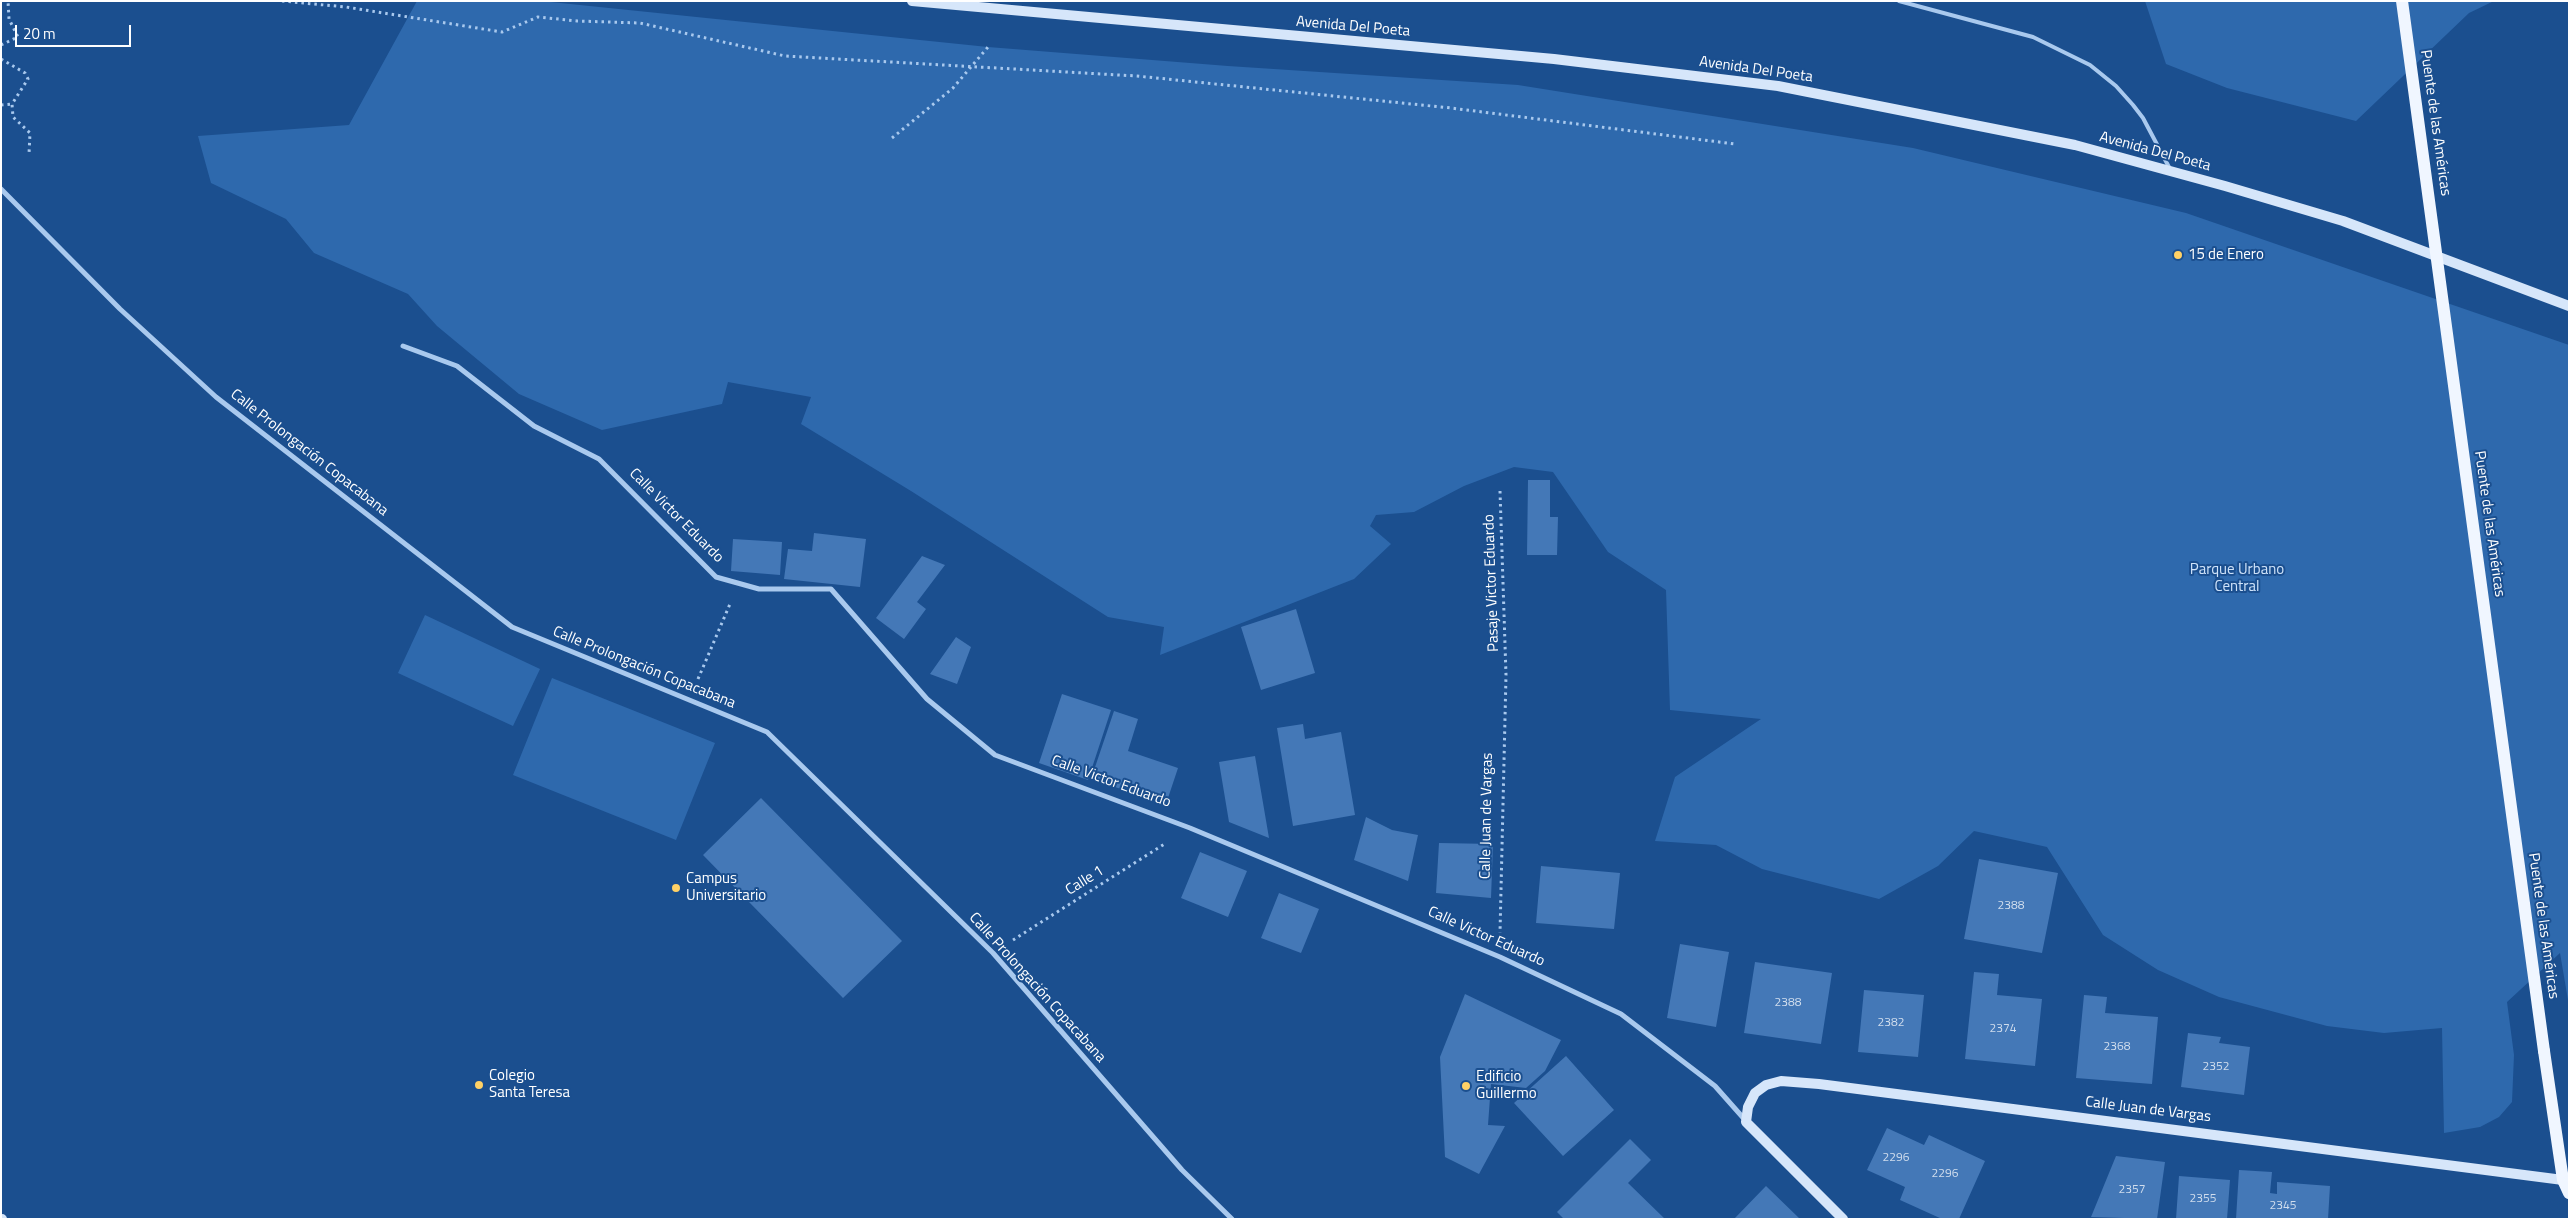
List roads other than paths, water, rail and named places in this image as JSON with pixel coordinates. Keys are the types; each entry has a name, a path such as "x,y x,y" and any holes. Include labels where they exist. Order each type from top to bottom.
{"main road":[{"name":"Avenida Del Poeta","path":"912,1 1554,59 1778,86 2075,145 2342,221 2569,306"},
{"name":"Puente de las Américas","path":"2402,1 2544,1052 2569,1193"},
{"name":"Calle Juan de Vargas","path":"1746,1122 1748,1107 1755,1093 1766,1084 1781,1081 2566,1181"},
{"name":"Calle Victor Eduardo","path":"1746,1122 1843,1219"}],"street":[{"name":"Calle Prolongación Copacabana","path":"1,189 120,309 216,397 512,627 767,732 993,952 1182,1170 1232,1219"},
{"name":"Calle Victor Eduardo","path":"404,346 457,366 534,426 598,459 716,577 759,589 831,589 927,699 995,755 1190,828 1500,957 1621,1014 1715,1086 1746,1122"}],"lane":[{"path":"1899,1 2033,37 2090,65 2116,86 2143,118 2172,172"}],"place":[{"name":"15 de Enero","path":"2178,255"},
{"name":"Campus Universitario","path":"676,888"},
{"name":"Colegio Santa Teresa","path":"479,1085"},
{"name":"Edificio Guillermo","path":"1466,1086"}],"park label":[{"name":"Parque Urbano Central","path":"2237,578"}]}
